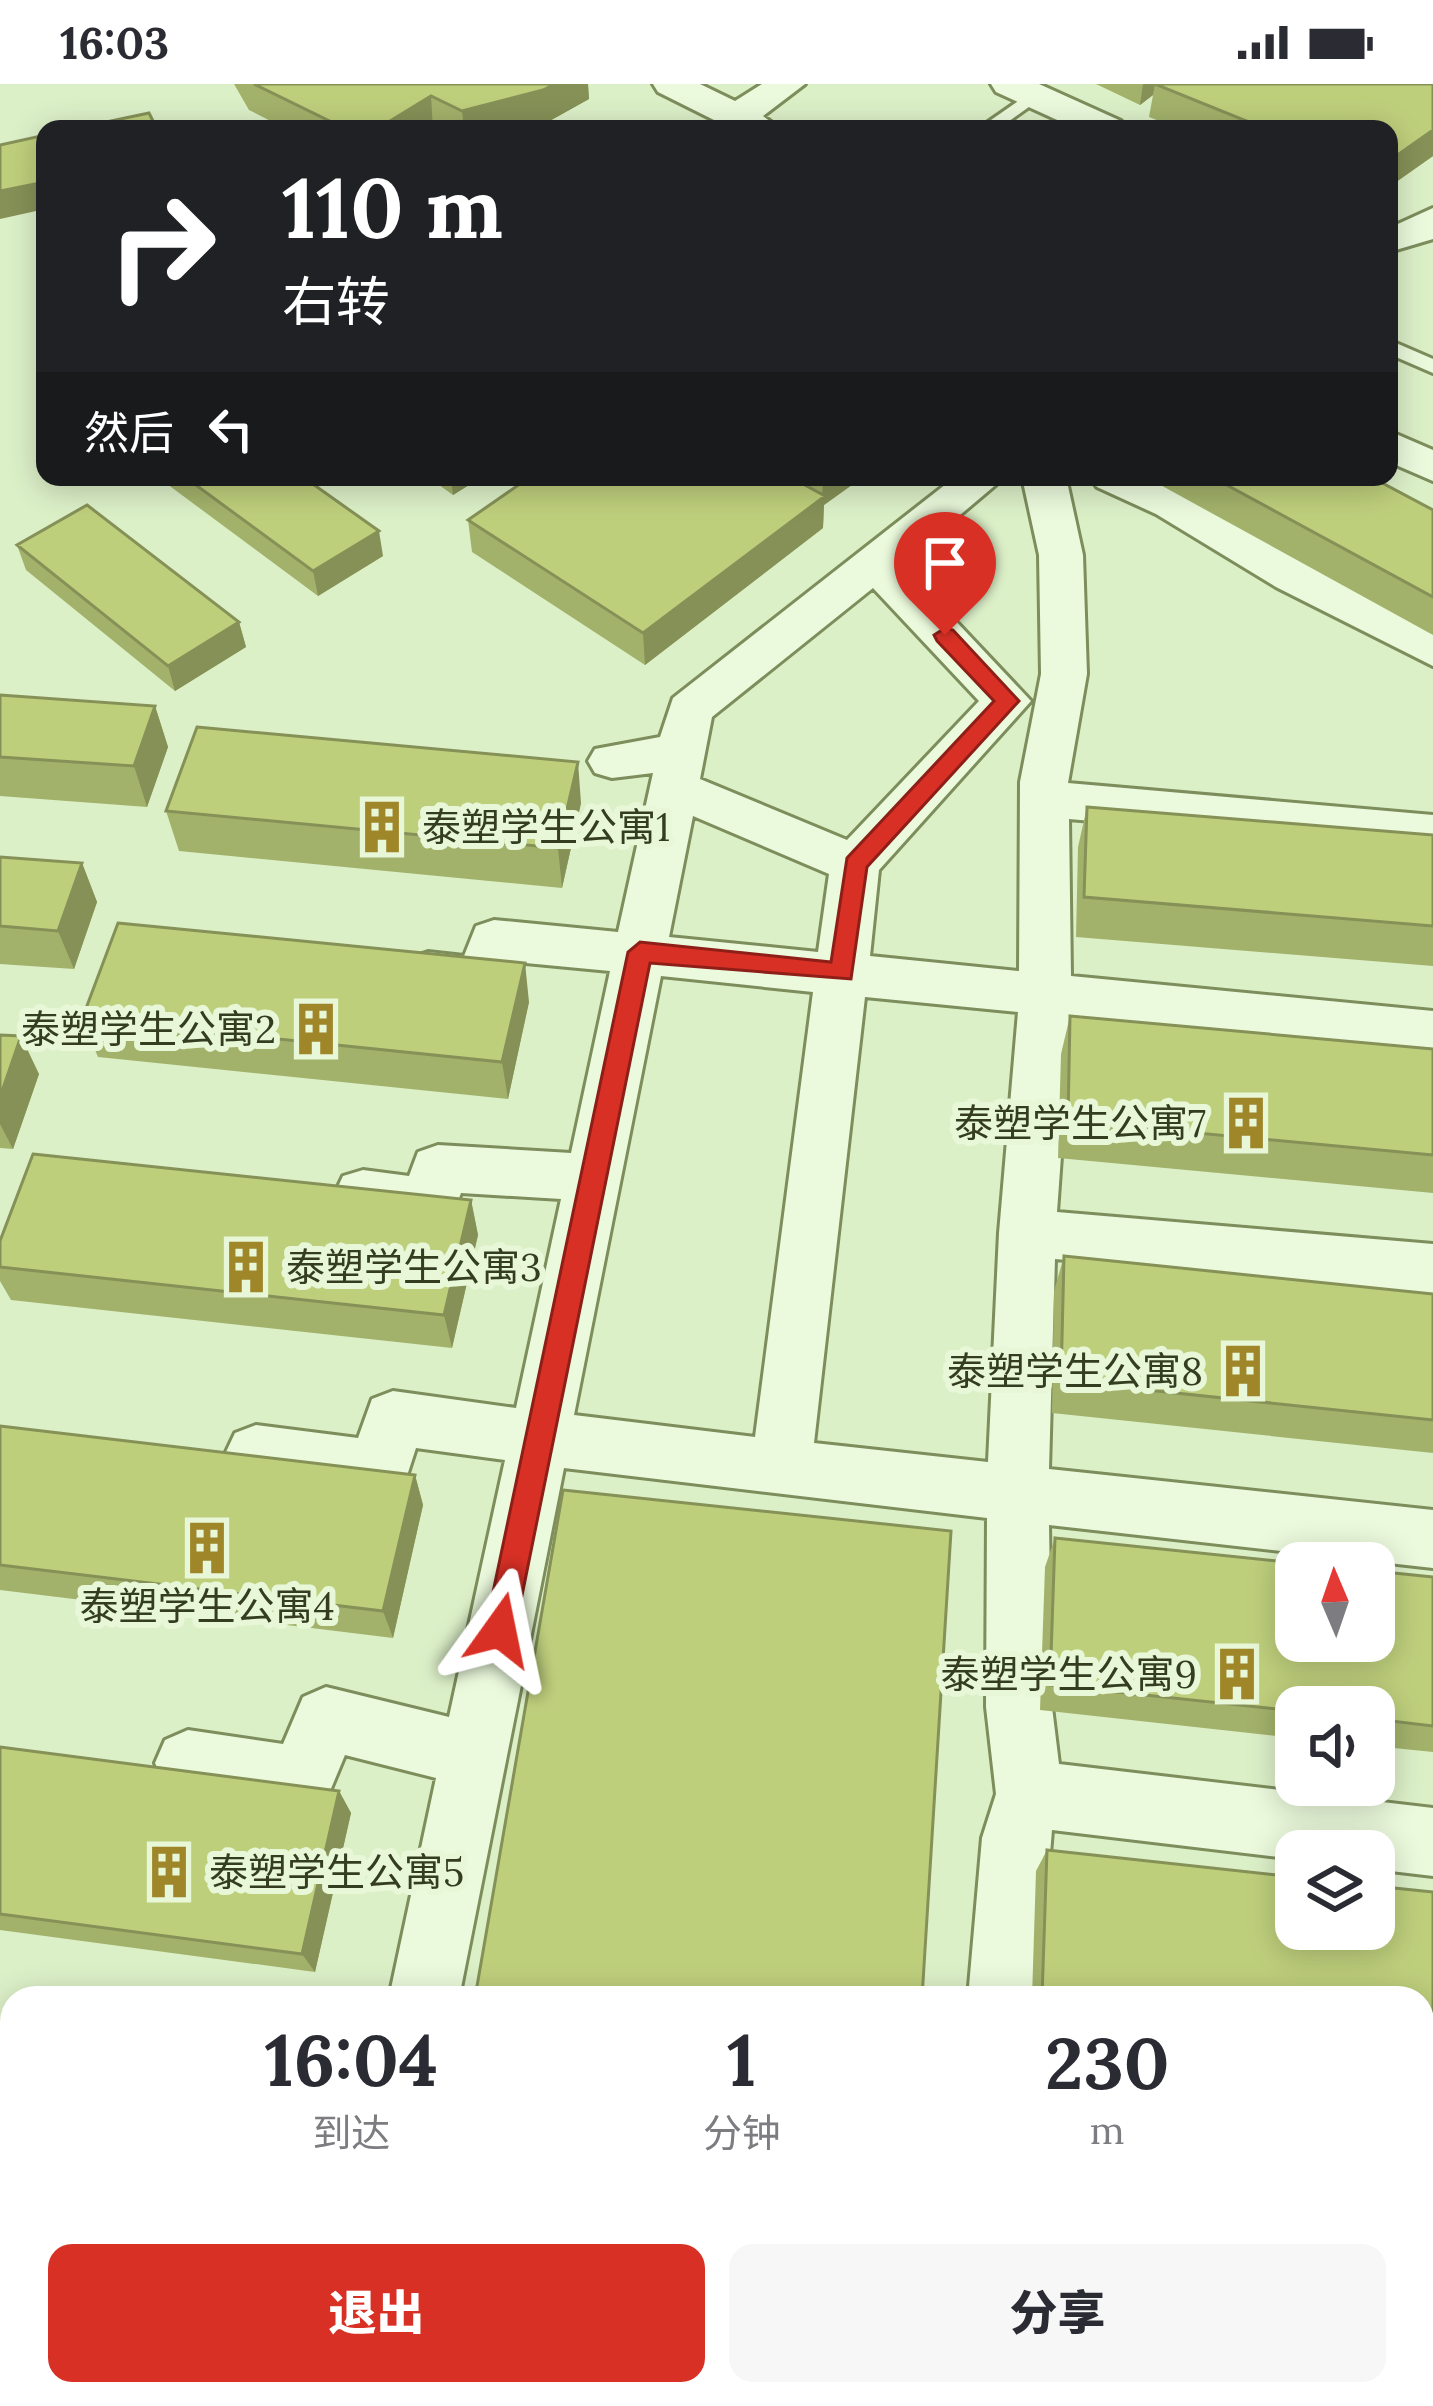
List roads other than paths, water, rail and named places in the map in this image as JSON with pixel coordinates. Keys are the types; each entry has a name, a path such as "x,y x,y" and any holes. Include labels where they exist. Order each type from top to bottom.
{"street":[{"path":"671,84 742,120"},
{"path":"751,120 787,84"},
{"path":"1022,90 1088,120"},
{"path":"1398,238 1416,233 1433,220"},
{"path":"1398,450 1433,467"},
{"path":"426,1986 690,710 972,486"},
{"path":"1004,1986 1016,1838 1029,1794 1019,1707 1018,1496 1027,1233 1044,994 1044,799 1064,674 1061,555 1046,486"},
{"path":"1132,486 1433,650"},
{"path":"781,1468 855,864 1007,701 875,562"},
{"path":"612,761 678,770 855,864"},
{"path":"1044,799 1433,833"},
{"path":"381,966 484,978 494,940 1433,1032"},
{"path":"325,1188 431,1202 438,1168 593,1178"},
{"path":"1027,1233 1433,1269"},
{"path":"256,1452 381,1468 393,1418 539,1440 1018,1496 1433,1539"},
{"path":"188,1763 302,1780 326,1718 474,1755"},
{"path":"1029,1794 1433,1842"}],"lane":[{"path":"996,120 1022,90"},
{"path":"1398,350 1433,367"}],"place":[{"name":"泰塑学生公寓1","path":"382,827"},
{"name":"泰塑学生公寓2","path":"316,1029"},
{"name":"泰塑学生公寓7","path":"1246,1123"},
{"name":"泰塑学生公寓3","path":"246,1267"},
{"name":"泰塑学生公寓8","path":"1243,1371"},
{"name":"泰塑学生公寓4","path":"207,1548"},
{"name":"泰塑学生公寓9","path":"1237,1674"},
{"name":"泰塑学生公寓5","path":"169,1872"}]}
